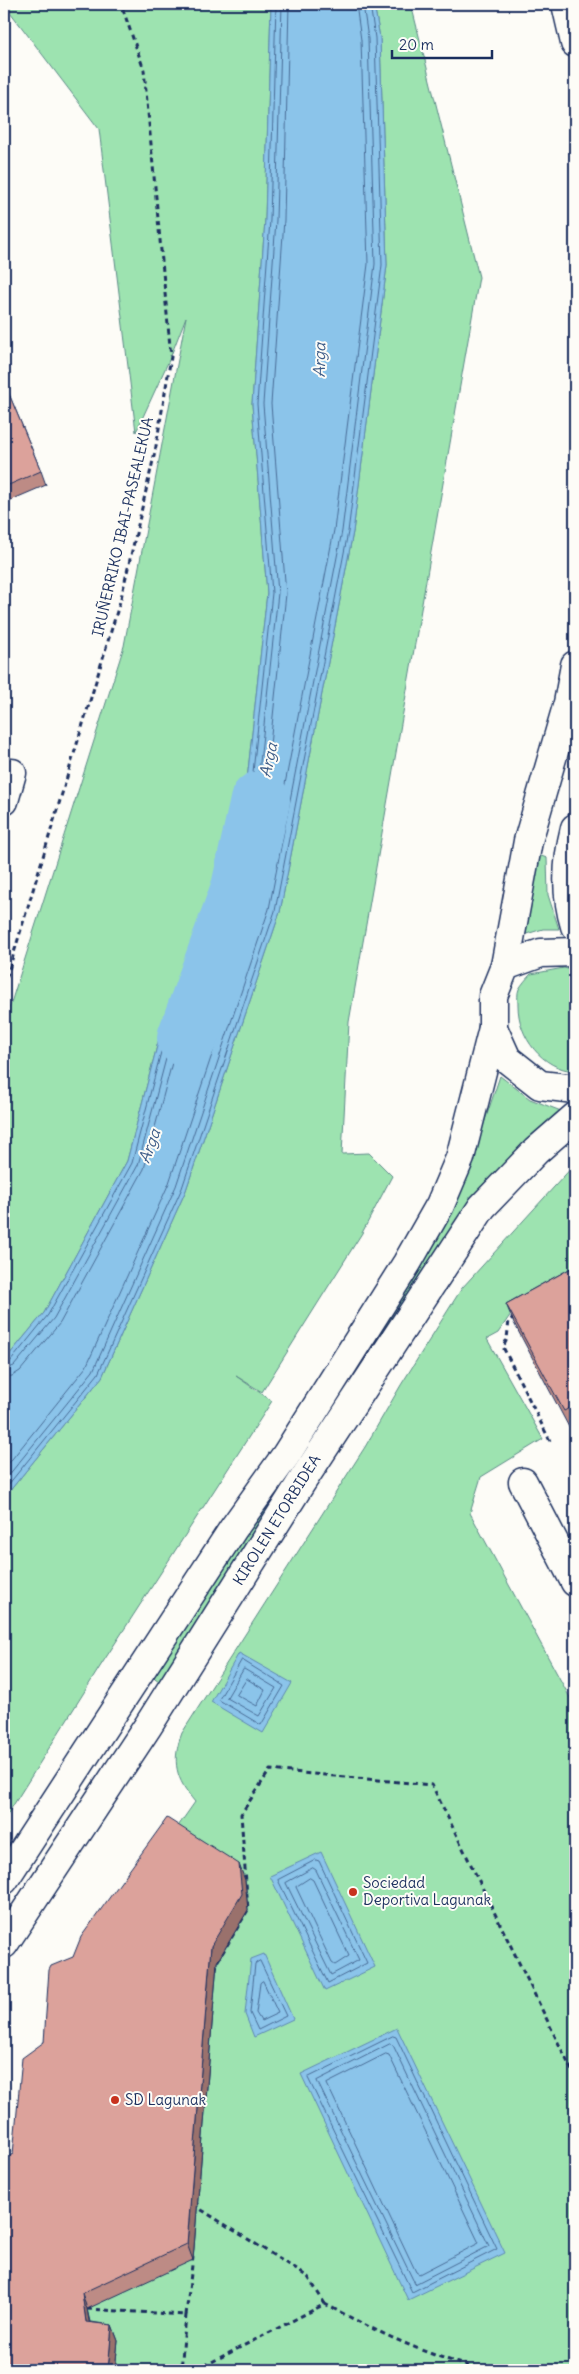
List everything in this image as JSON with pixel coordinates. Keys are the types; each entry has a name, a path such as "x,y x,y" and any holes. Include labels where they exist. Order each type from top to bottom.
{"street":[{"path":"566,4 575,43"},
{"path":"575,665 568,703 528,841 504,966 493,996 493,1028 507,1059 540,1085 575,1089"},
{"path":"4,801 12,773"},
{"path":"575,828 569,853 569,906 575,926"},
{"path":"504,966 541,953 575,952"},
{"name":"KIROLEN ETORBIDEA","path":"4,1880 233,1529 286,1455 407,1263 440,1205 460,1158 493,1028"},
{"name":"KIROLEN ETORBIDEA","path":"4,1944 148,1726 295,1491 482,1207 536,1151 575,1117"},
{"path":"523,1482 575,1582"}],"path":[{"name":"IRUÑERRIKO IBAI-PASEALEKUA","path":"4,986 121,598 156,452 170,358 144,70 122,4"},
{"path":"517,1316 509,1320 507,1339 503,1347 550,1441"},
{"path":"216,1972 217,1962 248,1910 241,1814 270,1770 432,1785 575,2077"},
{"path":"196,2216 198,2197"},
{"path":"197,2207 308,2277 325,2304 382,2335 451,2362 483,2370"},
{"path":"181,2370 194,2251"},
{"path":"196,2370 325,2304"},
{"path":"88,2309 186,2315"}],"green space":[{"path":"4,4 271,4 265,220 252,404 267,593 246,790 240,928 162,1027 127,1161 44,1313 4,1361 4,1025 124,646 186,317 170,358 136,432 99,129"},
{"path":"374,4 411,4 479,277 349,1022 342,1154 369,1153 392,1176 362,1233 262,1392 236,1376 272,1401 103,1662 4,1820 4,1498 102,1377 186,1190 280,912 353,532 387,265 380,38"},
{"path":"538,855 547,858 548,895 559,929 543,929 523,935"},
{"path":"564,968 575,971 575,1071 563,1069 542,1058 527,1039 519,1017 518,991 528,977 531,974"},
{"path":"500,1076 530,1099 561,1111 513,1154 474,1201 159,1681 152,1676 463,1185"},
{"name":"Sociedad Deportiva Lagunak","path":"575,1164 575,1275 515,1308 498,1333 487,1339 543,1439 481,1477 470,1513 575,1707 575,2370 4,2370 174,1832 195,1802 183,1786 177,1770 177,1753 182,1733 365,1447 401,1385 462,1288"}],"water":[{"path":"271,4 374,4 380,38 387,265 353,532 280,912 186,1190 102,1377 4,1498 4,1361 44,1313 127,1161 162,1027 240,928 246,790 267,593 252,404 265,220"},
{"path":"239,1653 292,1683 263,1733 211,1702"},
{"path":"321,1852 375,1967 325,1991 270,1876"},
{"path":"264,1954 293,2019 254,2037 245,2014 251,1959"},
{"path":"397,2028 505,2253 408,2300 301,2074"}],"building":[{"path":"4,382 41,471 4,487"},
{"path":"575,1266 575,1405 564,1411 506,1304"},
{"name":"SD Lagunak","path":"167,1818 239,1864 242,1894 211,1946 187,2244 82,2293 86,2322 112,2325 108,2370 4,2370 4,2159 13,2154 22,2058 44,2042 49,1970 51,1966 73,1957 81,1937"}],"waterway":[{"name":"Arga","path":"187,1038 241,888 260,801"}],"place":[{"name":"Sociedad Deportiva Lagunak","path":"353,1892"},
{"name":"SD Lagunak","path":"115,2100"}]}
